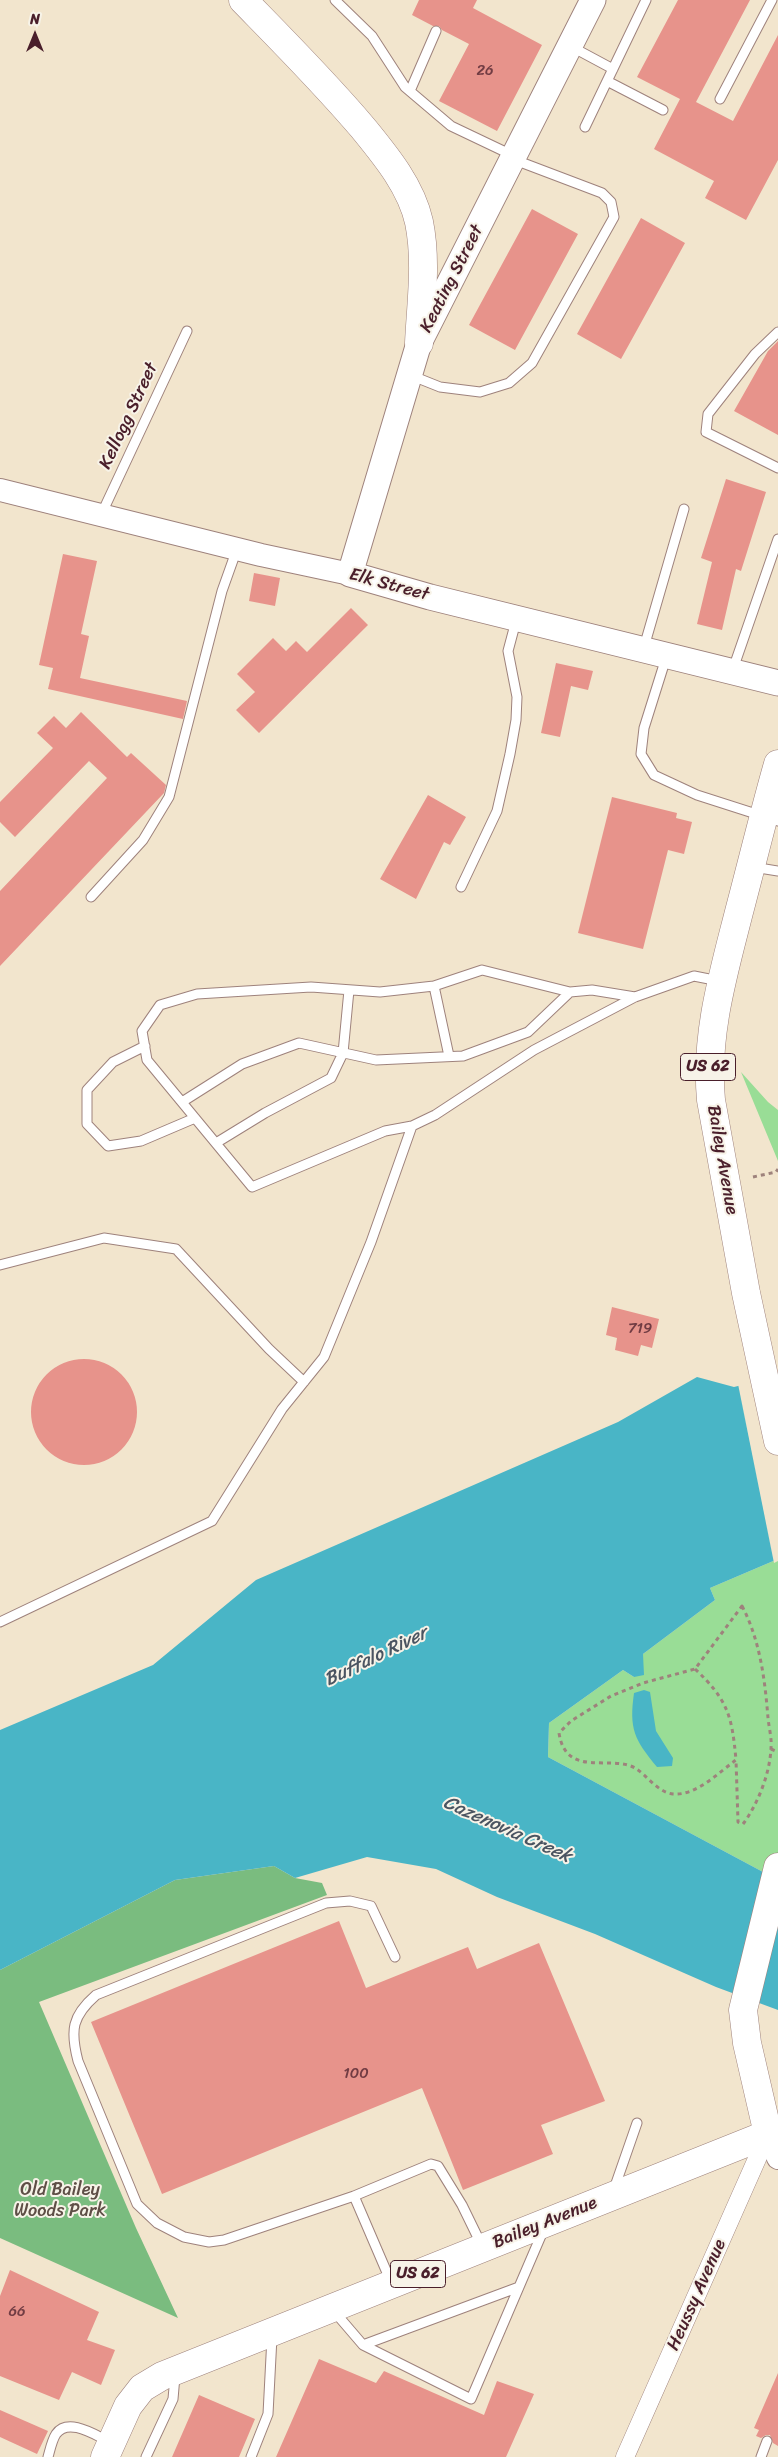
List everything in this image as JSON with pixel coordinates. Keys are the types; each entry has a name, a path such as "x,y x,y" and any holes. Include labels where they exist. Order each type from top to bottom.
{"main road":[{"path":"243,0 331,90 389,160 410,197 418,221 422,252 423,282 419,343"},
{"name":"Keating Street","path":"350,574 419,343 592,0"},
{"name":"Elk Street","path":"350,574 778,683"},
{"name":"Bailey Avenue","path":"776,782 771,820 751,867 722,981 712,1025 708,1070 711,1100 746,1293 778,1441"},
{"path":"771,2132 747,2043 743,2010 778,1867"},
{"name":"Bailey Avenue","path":"109,2450 128,2406 142,2388 176,2370 771,2132"}],"street":[{"name":"Elk Street","path":"0,490 237,549 350,574"},
{"name":"Heussy Avenue","path":"625,2457 771,2132"}],"lane":[{"path":"335,0 372,36 410,91 451,126 513,157 602,193 610,202 614,217 532,363 509,383 480,392 440,386 410,375"},
{"path":"585,127 646,0"},
{"path":"720,99 772,0"},
{"path":"410,91 436,31"},
{"path":"569,46 613,69"},
{"path":"607,82 663,110"},
{"name":"Kellogg Street","path":"101,515 187,331"},
{"path":"778,332 755,354 708,414 706,432 778,468"},
{"path":"684,509 655,652 641,754 654,775 697,795 771,820"},
{"path":"732,672 778,539"},
{"path":"90,897 143,840 169,798 222,591 237,549"},
{"path":"461,888 497,811 510,754 516,720 517,697 508,651 517,618"},
{"path":"751,867 778,871"},
{"path":"635,998 592,990 570,992 482,970 434,986 380,992 312,987 197,994 160,1006 142,1030 147,1060 252,1187 385,1131 412,1126 435,1115 534,1050 635,998 694,976 722,981"},
{"path":"434,986 449,1056"},
{"path":"216,1143 266,1112 332,1078 343,1053 349,990"},
{"path":"182,1102 242,1064 299,1043 376,1060 462,1056 528,1032 570,992"},
{"path":"145,1046 113,1062 87,1090 87,1124 108,1146 141,1141 195,1118"},
{"path":"0,1622 212,1521 282,1409 324,1357 371,1242 412,1126"},
{"path":"0,1265 104,1238 176,1249 269,1349 304,1382"},
{"path":"395,1957 370,1906 350,1901 326,1903 96,1995 84,2006 74,2022 74,2045 82,2070 137,2204 156,2223 184,2237 209,2242 224,2240 354,2196 431,2164 438,2166 462,2205 483,2248"},
{"path":"611,2197 637,2123"},
{"path":"354,2196 392,2284"},
{"path":"331,2308 363,2345 471,2399 546,2223"},
{"path":"363,2345 519,2287"},
{"path":"251,2457 268,2414 272,2332"},
{"path":"146,2457 173,2399 176,2370"},
{"path":"48,2457 57,2433 65,2428 77,2427 109,2450"},
{"path":"761,2457 767,2441"}],"path":[{"path":"753,1177 778,1169"},
{"path":"694,1669 725,1704 732,1722 736,1760 738,1822 743,1824 752,1813 764,1779 771,1749 765,1682 752,1624 742,1606 694,1669 643,1682 611,1696 571,1721 559,1733 561,1745 570,1755 590,1764 622,1763 634,1768 653,1784 672,1794 693,1791 736,1760"},
{"path":"771,1749 778,1752"}],"green space":[{"path":"741,1072 768,1102 778,1110 778,1161"},
{"path":"778,1559 778,1880 548,1757 549,1723 623,1670 634,1677 643,1654 715,1600 710,1588"},
{"name":"Old Bailey Woods Park","path":"274,1866 295,1878 322,1883 327,1895 39,2002 136,2228 178,2318 0,2238 0,1970 175,1880"}],"water":[{"path":"778,1376 778,1559 710,1588 715,1600 643,1654 644,1675 634,1677 623,1670 549,1723 548,1757 778,1880 778,2010 716,1987 595,1934 497,1897 436,1869 367,1857 295,1878 274,1866 175,1880 0,1970 0,1730 153,1665 256,1580 618,1422 697,1377 734,1387"},
{"path":"644,1690 650,1692 656,1731 673,1758 672,1766 657,1767 643,1749 635,1733 632,1716 634,1693"}],"pier":[{"path":"778,1374 778,1561 774,1563 738,1384"}],"building":[{"path":"419,0 477,0 473,8 542,45 497,131 439,101 469,44 442,30 439,26 433,26 412,15"},
{"path":"678,0 750,0 696,102 733,121 778,35 778,160 746,220 705,198 714,181 654,149 680,99 637,77"},
{"path":"532,209 578,234 515,350 469,325"},
{"path":"641,218 685,243 621,359 577,334"},
{"path":"778,341 778,435 734,411 768,351"},
{"path":"726,479 766,492 741,571 736,569 722,630 697,624 712,562 701,558"},
{"path":"63,554 97,561 81,634 89,636 80,678 187,701 183,719 48,689 53,668 39,665"},
{"path":"254,573 280,578 275,606 249,601"},
{"path":"351,608 368,625 259,733 236,710 255,692 237,674 273,638 286,651 296,641 307,652"},
{"path":"556,663 593,671 588,690 571,686 560,737 541,733"},
{"path":"81,712 127,757 131,753 166,785 164,793 0,966 0,891 107,778 89,761 15,837 0,822 0,802 53,748 37,733 54,716 66,728"},
{"path":"428,795 466,817 450,845 444,842 416,899 380,879"},
{"path":"612,797 677,813 676,818 692,822 684,854 668,850 643,949 578,933"},
{"path":"612,1307 659,1319 652,1348 641,1345 638,1356 615,1350 617,1338 606,1335"},
{"path":"84,1359 104,1363 122,1374 133,1392 137,1412 133,1432 122,1450 104,1461 84,1465 64,1461 46,1450 35,1432 31,1412 35,1392 46,1374 64,1363"},
{"path":"339,1921 366,1988 468,1947 477,1969 539,1943 605,2101 541,2125 553,2154 463,2190 422,2088 162,2194 91,2022"},
{"path":"10,2270 99,2312 87,2340 115,2350 101,2385 72,2372 59,2400 0,2376 0,2296"},
{"path":"319,2359 376,2383 384,2371 484,2415 497,2381 534,2394 506,2457 276,2457"},
{"path":"778,2373 778,2446 773,2443 770,2435 761,2438 756,2436 759,2430 754,2428"},
{"path":"199,2395 255,2419 239,2457 172,2457"},
{"path":"0,2410 48,2431 37,2454 0,2437"}],"water label":[{"name":"Buffalo River","path":"376,1657"},
{"name":"Cazenovia Creek","path":"507,1830"}]}
